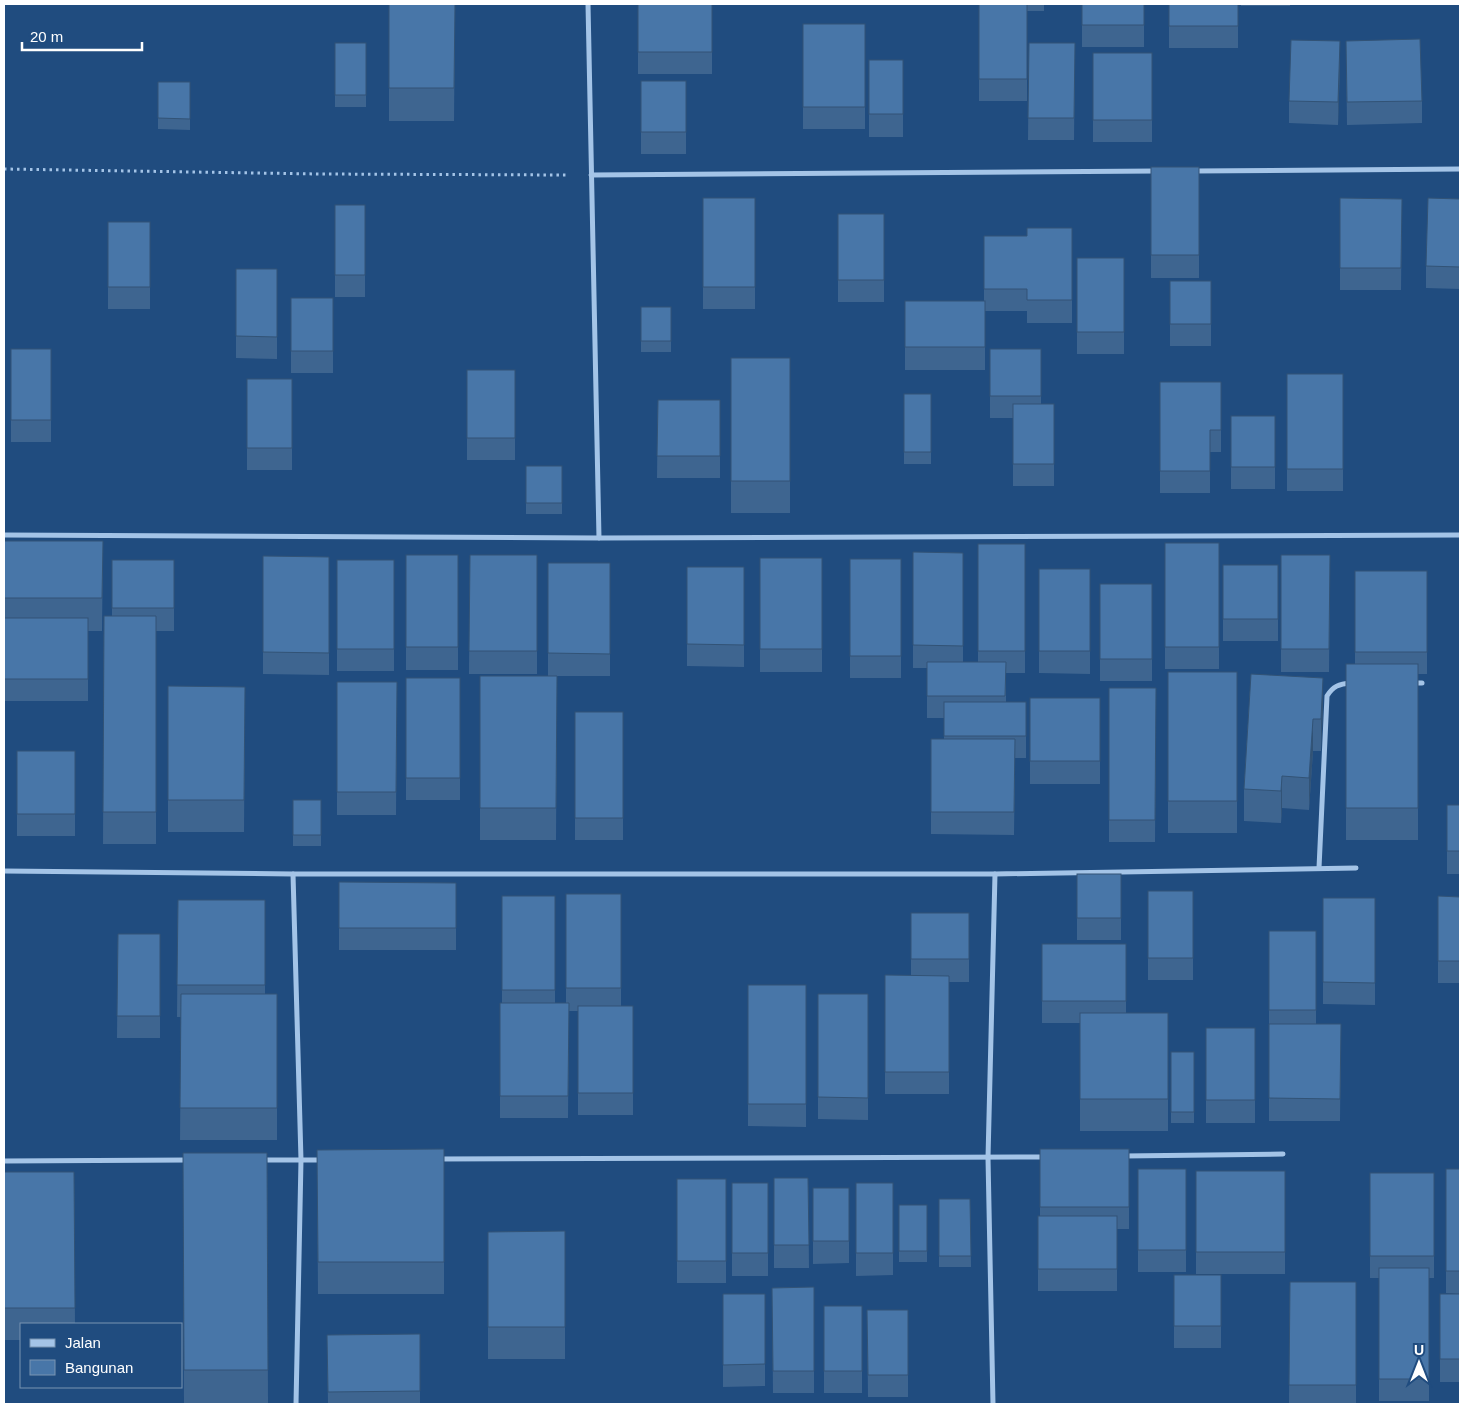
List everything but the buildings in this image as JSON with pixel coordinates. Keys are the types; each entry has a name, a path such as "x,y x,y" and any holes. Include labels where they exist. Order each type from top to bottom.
{"street":[{"path":"588,4 599,538"},
{"path":"1191,171 1460,169"},
{"path":"591,175 1161,171"},
{"path":"4,535 599,538 1460,535"},
{"path":"1319,868 1327,696 1331,688 1341,684 1359,683"},
{"path":"1404,683 1422,683"},
{"path":"4,871 293,874 995,874 1356,868"},
{"path":"293,874 301,1160 296,1404"},
{"path":"993,1404 988,1158 995,874"},
{"path":"1116,1156 1283,1154"},
{"path":"430,1159 1057,1157"},
{"path":"4,1161 192,1160"},
{"path":"251,1160 330,1160"}],"path":[{"path":"4,169 319,174 591,175"}]}
